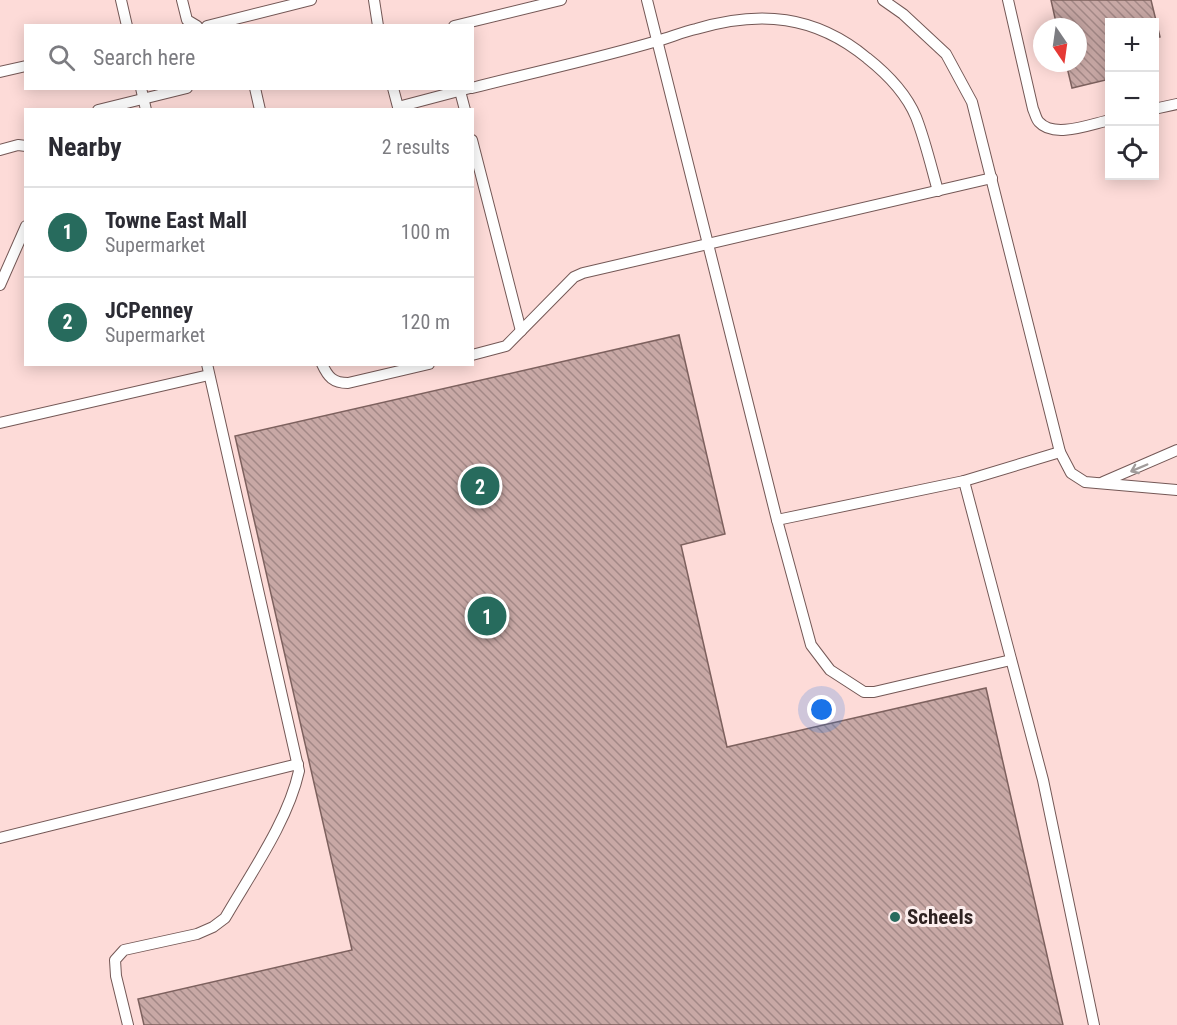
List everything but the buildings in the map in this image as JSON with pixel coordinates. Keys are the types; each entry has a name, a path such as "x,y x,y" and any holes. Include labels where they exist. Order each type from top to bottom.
{"lane":[{"path":"121,0 127,24"},
{"path":"182,0 187,20 194,24"},
{"path":"215,24 311,0"},
{"path":"374,0 378,24"},
{"path":"462,24 561,0"},
{"path":"647,0 710,244 777,520 811,645 830,670 864,692 874,692 1011,660"},
{"path":"883,0 895,4 946,54 972,102 1060,452 1071,473 1085,482 1177,490"},
{"path":"1008,0 1033,109 1039,122 1048,129 1058,132 1105,121"},
{"path":"474,87 658,41 698,28 740,20 781,18 802,22 830,33 857,50 880,68 908,102 915,116 938,191"},
{"path":"0,72 24,66"},
{"path":"106,108 179,90"},
{"path":"255,90 260,108"},
{"path":"394,90 398,108 464,90"},
{"path":"465,108 468,90"},
{"path":"1159,108 1177,104"},
{"path":"0,150 24,146"},
{"path":"474,148 521,332"},
{"path":"474,354 506,345 574,277 583,273 992,178"},
{"path":"0,285 24,231"},
{"path":"323,366 330,378 338,383 348,383 420,366"},
{"path":"0,423 208,370 298,764 299,771 295,788 287,808 225,918 213,927 197,933 124,950 116,960 116,976 128,1025"},
{"path":"1100,483 1177,450"},
{"path":"777,520 964,481 1060,452"},
{"path":"964,481 1042,780 1094,1025"},
{"path":"0,838 298,764"}],"place":[{"name":"JCPenney","path":"480,486"},
{"name":"Towne East Mall","path":"487,616"},
{"name":"Scheels","path":"895,917"}]}
